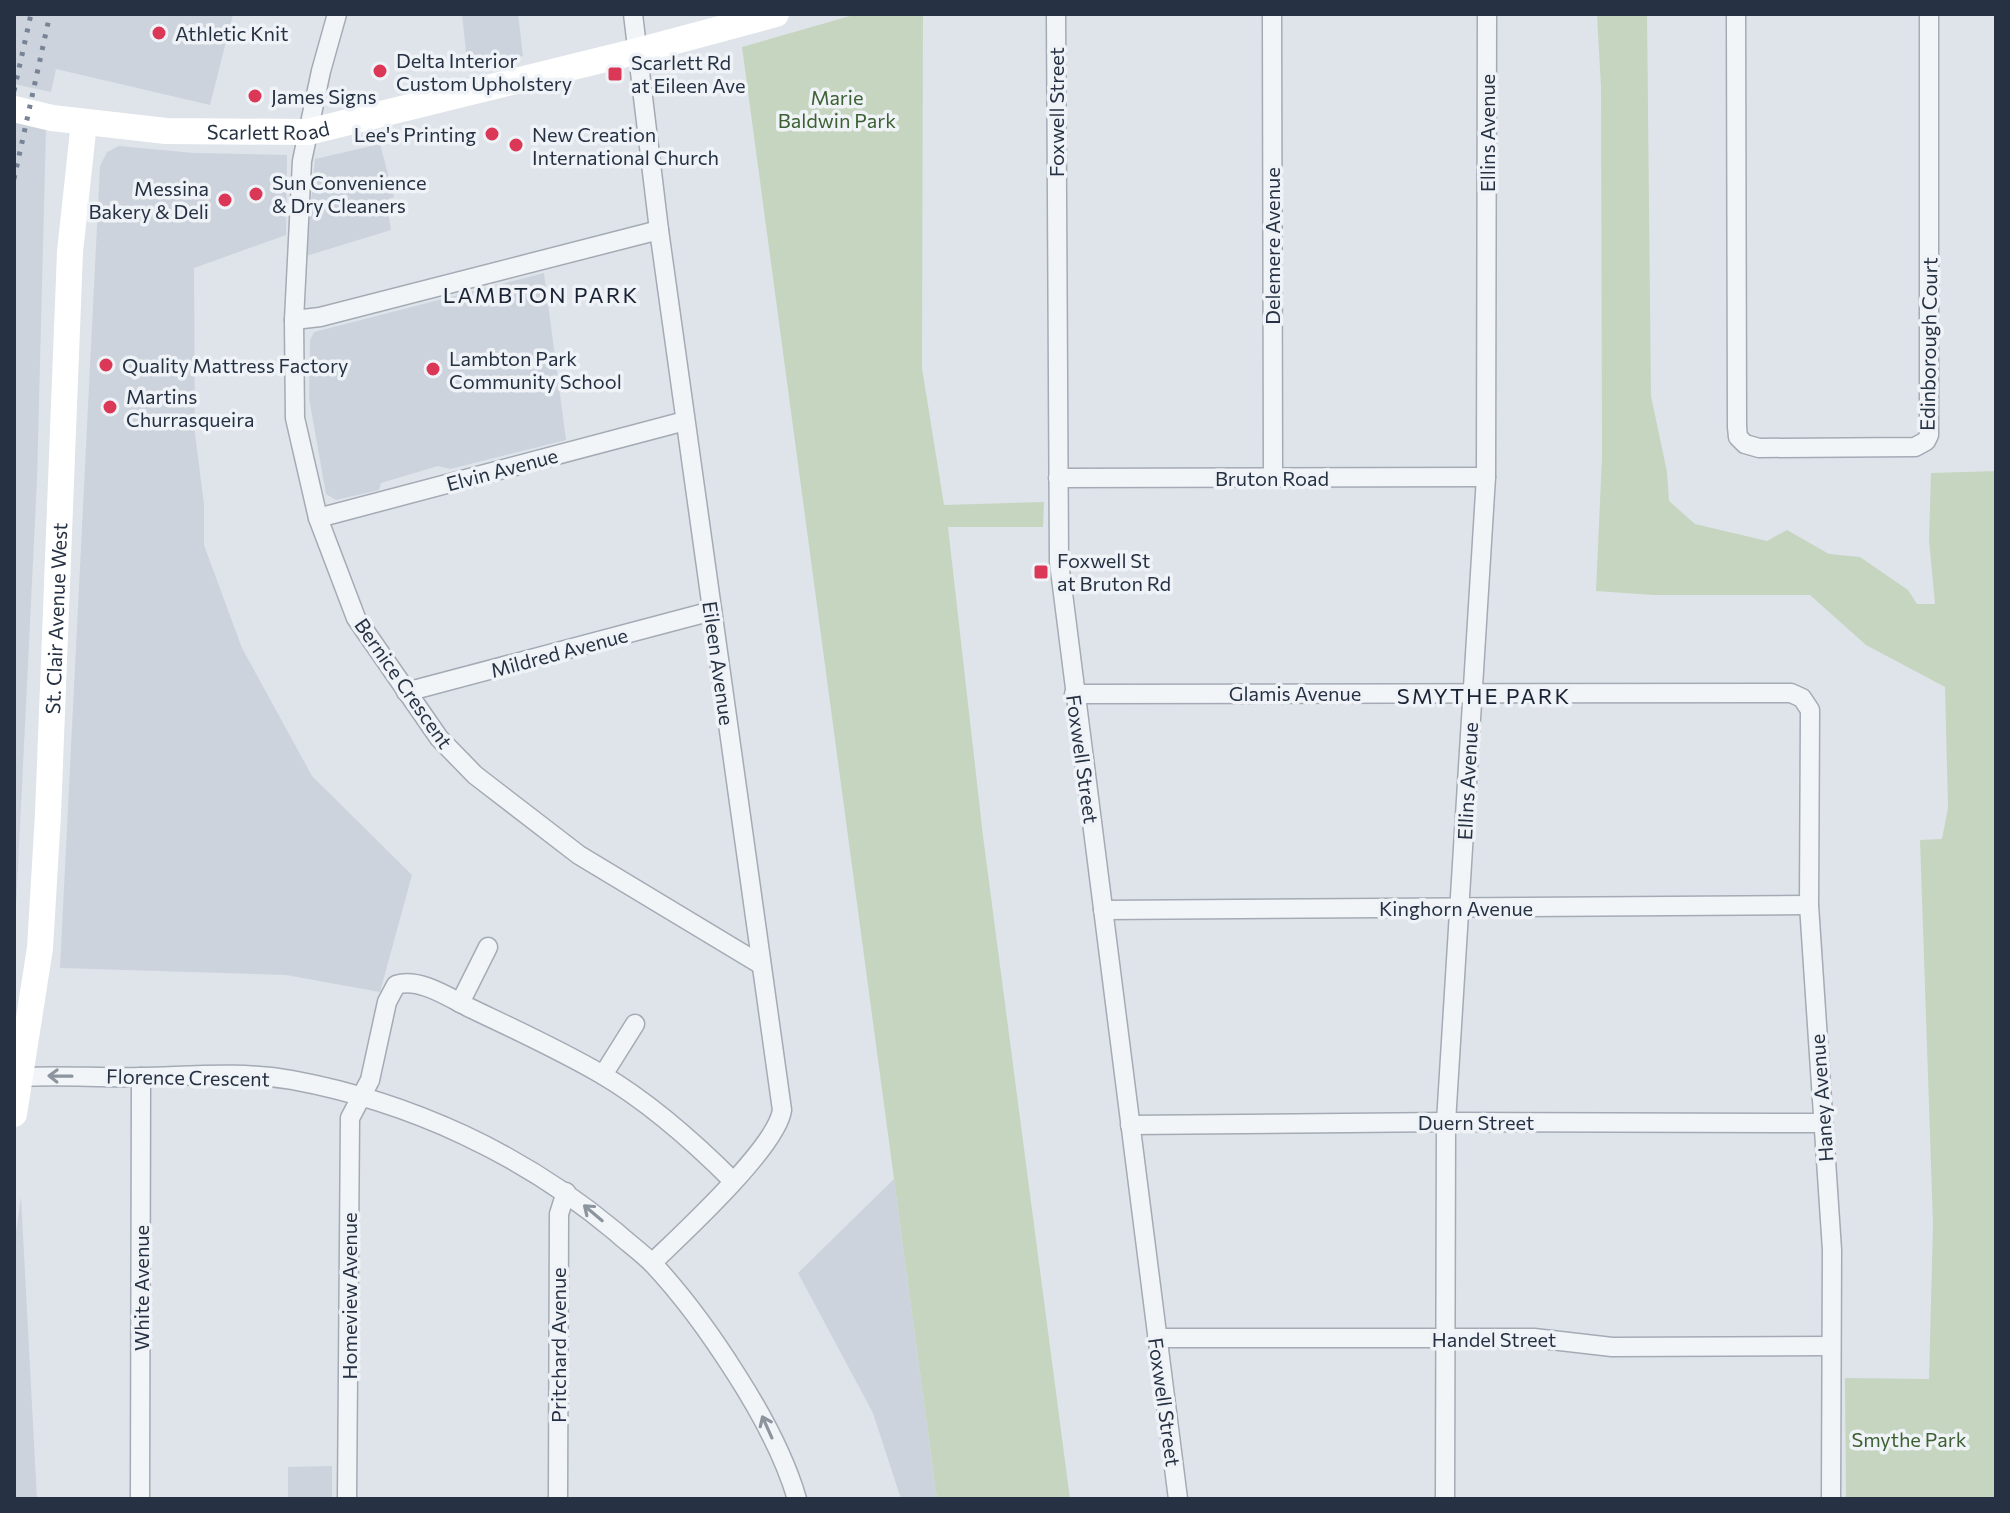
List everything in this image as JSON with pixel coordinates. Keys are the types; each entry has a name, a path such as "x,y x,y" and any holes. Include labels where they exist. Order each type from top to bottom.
{"main road":[{"name":"Scarlett Road","path":"14,109 52,118 166,131 308,132 776,14"},
{"name":"Scarlett Road","path":"14,95 55,105 84,122"},
{"name":"St. Clair Avenue West","path":"14,1114 41,933 70,252 84,122"}],"street":[{"name":"Bernice Crescent","path":"337,14 302,161 294,320 295,418 318,518 356,618 439,738 475,775 579,855 760,964"},
{"name":"Eileen Avenue","path":"633,14 659,230 782,1114 772,1137 652,1263"},
{"name":"Foxwell Street","path":"1056,14 1059,562 1178,1499"},
{"name":"Delemere Avenue","path":"1272,14 1273,478"},
{"name":"Ellins Avenue","path":"1445,1499 1446,1122 1486,477 1487,14"},
{"name":"Edinborough Court","path":"1736,14 1737,427 1738,437 1745,444 1759,448 1915,447 1926,441 1929,435 1929,14"},
{"path":"294,320 320,317 659,230"},
{"name":"Elvin Avenue","path":"318,518 685,421"},
{"name":"Bruton Road","path":"1058,478 1486,477"},
{"name":"Mildred Avenue","path":"406,692 712,611"},
{"name":"Glamis Avenue","path":"1074,694 1791,693 1802,698"},
{"name":"Haney Avenue","path":"1802,698 1810,710 1809,905 1832,1250 1831,1499"},
{"name":"Kinghorn Avenue","path":"1103,910 1809,905"},
{"path":"488,947 460,1003 603,1075 694,1142 733,1181"},
{"name":"Homeview Avenue","path":"347,1499 350,1118 370,1080 389,994 396,985 413,983 460,1003"},
{"path":"603,1075 635,1024"},
{"name":"Florence Crescent","path":"20,1077 253,1075 289,1079 405,1110 462,1133 535,1172 566,1192 652,1263 715,1341 759,1411 797,1499"},
{"name":"White Avenue","path":"140,1499 141,1077"},
{"name":"Duern Street","path":"1130,1125 1822,1123"},
{"name":"Pritchard Avenue","path":"558,1499 559,1214 566,1192"},
{"name":"Handel Street","path":"1157,1338 1534,1338 1612,1347 1830,1346"}],"shaded area":[{"path":"15,14 233,14 210,105 56,69 51,92 14,84"},
{"path":"462,14 518,14 523,56 468,71"},
{"path":"14,121 46,129 37,480 14,949"},
{"path":"380,144 394,197 386,200 391,230 306,256 315,159"},
{"path":"119,146 194,153 287,155 286,235 194,268 195,434 204,504 204,545 242,648 312,776 412,875 380,992 286,975 60,968 100,166 107,152"},
{"name":"Lambton Park Community School","path":"544,273 566,440 450,469 438,466 381,483 379,490 336,500 326,494 309,398 310,340 314,332"},
{"path":"894,1179 937,1499 901,1499 873,1413 798,1273"},
{"path":"21,1197 37,1499 14,1499 14,1245"},
{"path":"332,1466 332,1499 288,1499 288,1467"}],"green space":[{"name":"Marie Baldwin Park","path":"857,14 923,14 922,368 944,505 1044,502 1043,527 948,527 983,836 1070,1499 937,1499 742,47"},
{"name":"Smythe Park","path":"1647,14 1651,396 1667,472 1669,501 1695,524 1767,541 1787,530 1829,554 1860,557 1908,590 1917,604 1935,604 1929,540 1931,473 1996,471 1996,1499 1846,1499 1845,1378 1929,1379 1933,1224 1920,840 1942,839 1948,808 1945,687 1866,645 1810,595 1653,595 1596,591 1602,457 1601,87 1597,15"}],"railway":[{"path":"14,91 31,14"},
{"path":"14,179 50,14"}],"place":[{"name":"Athletic Knit","path":"159,33"},
{"name":"Delta Interior Custom Upholstery","path":"380,71"},
{"name":"Scarlett Rd at Eileen Ave","path":"615,74"},
{"name":"James Signs","path":"255,96"},
{"name":"Lee's Printing","path":"492,134"},
{"name":"New Creation International Church","path":"516,145"},
{"name":"Sun Convenience & Dry Cleaners","path":"256,194"},
{"name":"Messina Bakery & Deli","path":"225,200"},
{"name":"Quality Mattress Factory","path":"106,365"},
{"name":"Lambton Park Community School","path":"433,369"},
{"name":"Martins Churrasqueira","path":"110,407"},
{"name":"Foxwell St at Bruton Rd","path":"1041,572"}],"district":[{"name":"LAMBTON PARK","path":"541,294"},
{"name":"SMYTHE PARK","path":"1484,695"}]}
